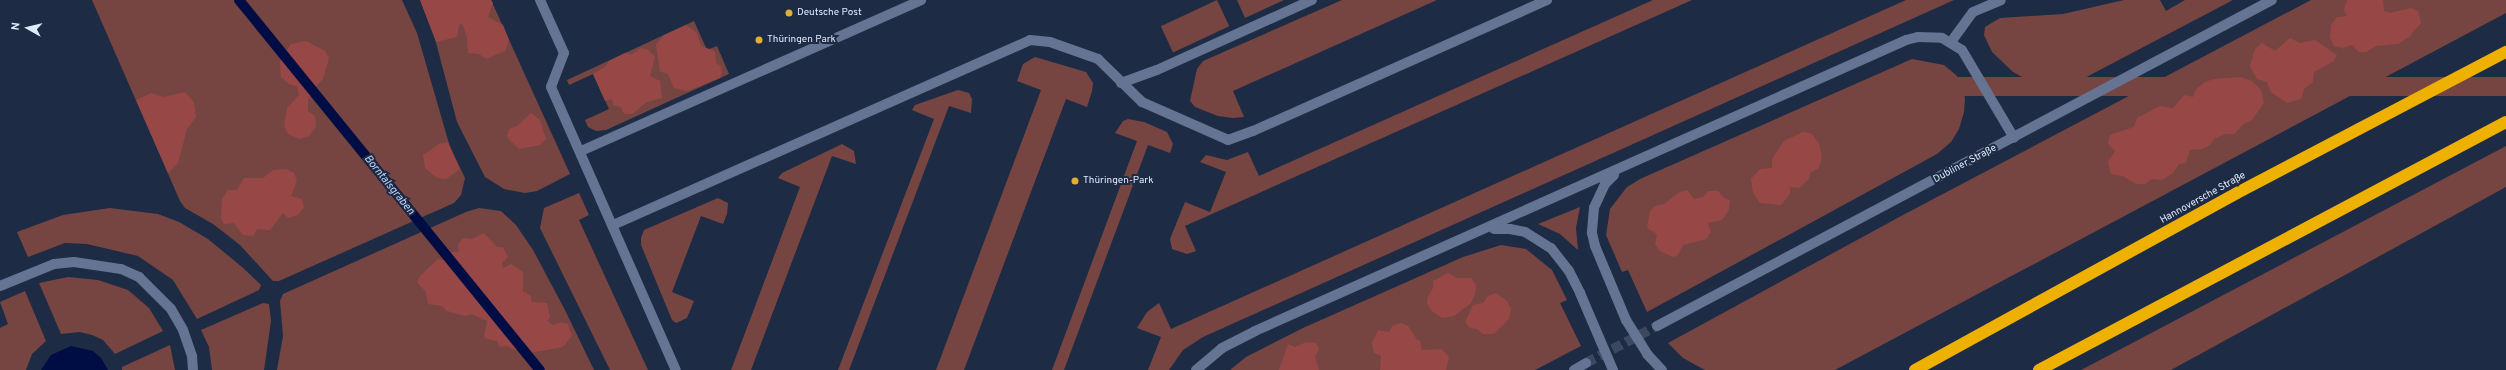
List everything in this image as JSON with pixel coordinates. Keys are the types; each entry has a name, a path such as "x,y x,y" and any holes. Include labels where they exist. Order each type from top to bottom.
{"highway":[{"name":"Hannoversche Straße","path":"1915,370 2237,193 2506,52"},
{"path":"2039,370 2506,122"}],"street":[{"path":"540,0 564,53 551,87 581,151 676,370"},
{"path":"581,151 921,0"},
{"path":"1121,83 1157,70 1312,0"},
{"path":"613,225 1024,41 1042,40 1098,59 1142,102 1195,127 1228,140 1236,139 1547,0"},
{"path":"1951,42 1973,12 2001,0"},
{"name":"Dubliner Straße","path":"1657,326 2272,0"},
{"path":"1196,370 1222,348 1255,331 1624,168 1906,40 1931,36 1951,42 1972,63 2014,138"},
{"path":"1624,168 1604,184 1598,195 1592,220 1595,246 1640,344 1662,370"},
{"path":"1482,231 1510,229 1538,239 1560,259 1580,293 1613,370"},
{"path":"0,286 54,264 74,262 121,269 139,277 170,309 183,330 192,356 193,370"},
{"path":"1574,370 1586,363"}],"shaded area":[{"path":"92,0 402,0 417,33 450,147 465,178 461,195 454,203 279,281 273,281 240,245 213,224 185,208 180,201"},
{"path":"420,0 491,0 570,174 537,191 525,193 504,189 485,177 457,122 434,35"},
{"path":"420,0 491,0 493,3 488,17 503,25 509,40 505,51 486,59 479,54 468,53 467,37 462,23 459,25 457,37 436,42"},
{"path":"1217,0 1229,26 1173,52 1161,26"},
{"path":"1237,0 1284,0 1245,18"},
{"path":"1342,0 1437,0 1233,91 1244,117 1233,118 1218,116 1195,107 1190,101 1197,69 1203,61"},
{"path":"1653,0 1692,0 1185,226 1196,251 1187,254 1172,249 1170,239 1185,202 1210,212 1226,172 1200,162 1206,155 1227,160 1248,152 1259,176"},
{"path":"1906,0 1954,0 1203,337 1183,350 1169,370 1148,370 1161,337 1137,328 1147,312 1159,303 1171,329"},
{"path":"2124,0 2160,0 2166,11 2185,0 2233,0 2075,83 2060,86 2031,82 2013,72 1992,52 1984,35 1985,27 2000,18 2063,14"},
{"path":"2311,0 2506,0 2506,13 1835,370 1705,370 1683,358 1668,343 1903,215"},
{"path":"2347,0 2383,0 2384,11 2390,13 2411,8 2418,11 2421,23 2409,37 2398,44 2376,46 2366,52 2359,52 2352,45 2343,48 2334,46 2330,37 2331,25 2337,17 2347,16 2344,10"},
{"path":"694,21 707,50 717,46 729,74 606,130 596,131 588,127 585,120 609,109 593,74 569,85 567,80"},
{"path":"686,25 697,33 701,46 715,51 716,63 721,66 722,72 720,78 687,91 674,88 668,74 660,71 656,45 664,35"},
{"path":"2290,38 2300,43 2315,40 2337,55 2334,61 2314,72 2313,82 2304,89 2301,99 2287,103 2271,92 2267,82 2257,79 2250,66 2255,49 2262,43 2275,51"},
{"path":"306,41 325,51 329,58 323,79 313,89 308,100 308,111 315,116 316,127 309,136 299,139 288,134 284,126 287,108 299,95 297,86 289,84 281,77 280,62 291,44"},
{"path":"641,48 647,49 655,57 650,76 660,81 662,98 647,102 632,114 624,114 621,107 613,105 612,99 605,101 593,74 591,75 605,67 609,61 625,53 631,55"},
{"path":"1035,57 1086,72 1093,83 1087,107 1066,99 964,370 936,370 1041,90 1017,81 1023,64"},
{"path":"1912,59 1944,65 1957,76 1965,98 1964,112 1959,129 1951,142 1937,154 1647,312 1628,270 1622,272 1606,235 1610,209 1627,187 1640,179"},
{"path":"1883,77 2506,77 2506,96 1883,96"},
{"path":"2240,77 2252,81 2261,90 2264,103 2252,120 2244,124 2234,134 2225,134 2214,139 2210,145 2202,149 2190,150 2186,163 2179,164 2173,173 2162,180 2152,179 2145,184 2136,184 2123,176 2111,174 2108,162 2115,151 2108,144 2110,135 2134,127 2137,118 2160,106 2173,108 2184,95 2193,97 2196,89 2205,82 2214,79"},
{"path":"958,90 969,93 972,99 971,113 949,106 849,370 838,370 934,119 912,110 915,105"},
{"path":"185,92 194,102 196,117 187,129 178,163 168,173 136,100 151,93 163,97"},
{"path":"531,113 540,120 546,139 540,145 519,149 507,137 509,129 517,126"},
{"path":"1128,119 1144,122 1167,132 1173,144 1170,153 1148,145 1064,370 1052,370 1137,141 1115,133 1123,121"},
{"path":"1803,132 1811,133 1819,143 1822,157 1819,168 1810,173 1809,179 1799,188 1790,187 1790,194 1781,205 1760,203 1753,193 1751,179 1760,169 1772,168 1772,159 1784,141"},
{"path":"448,142 460,169 446,179 437,178 425,168 423,155 439,144"},
{"path":"842,144 854,151 856,164 832,156 751,370 731,370 800,187 778,178 782,173"},
{"path":"2506,146 2506,187 2171,370 2081,370"},
{"path":"286,169 294,173 297,181 291,196 302,199 304,207 298,215 288,218 283,213 270,230 257,229 253,236 243,235 234,223 224,224 221,218 222,199 228,190 237,190 244,178 263,178 273,170"},
{"path":"1687,190 1694,199 1703,197 1708,191 1718,191 1724,198 1730,200 1729,210 1722,220 1708,223 1711,232 1706,239 1683,245 1678,255 1673,257 1660,251 1655,244 1657,234 1647,228 1650,211 1655,206 1664,204 1678,193"},
{"path":"579,193 589,215 579,220 648,370 610,370 540,228 544,208"},
{"path":"718,198 728,203 727,214 723,224 701,216 672,292 694,301 687,318 676,323 672,320 641,245 641,238 644,230"},
{"path":"1580,207 1576,228 1578,250 1560,234 1538,224"},
{"path":"110,208 158,214 179,222 208,239 242,267 261,285 259,290 197,319 173,280 138,256 87,244 65,243 28,257 17,232 63,215"},
{"path":"479,208 501,211 516,225 533,250 565,310 594,370 277,370 283,336 280,301 283,294 466,212"},
{"path":"484,233 497,247 503,247 508,257 502,263 503,268 511,264 523,272 523,291 531,296 532,302 547,303 550,317 547,321 553,325 561,322 568,324 572,336 563,347 524,354 507,346 500,347 497,341 484,338 487,321 471,314 465,316 447,311 442,306 428,304 426,292 417,282 420,276 438,259 445,260 452,252 459,252 458,244 463,238 472,239"},
{"path":"1501,245 1526,249 1552,270 1567,300 1560,303 1581,346 1535,370 1230,370 1246,357 1303,328 1463,257"},
{"path":"1448,273 1457,278 1471,278 1476,285 1475,294 1471,303 1454,316 1442,318 1432,311 1427,304 1428,296 1433,288 1433,281"},
{"path":"68,277 98,280 128,290 149,308 163,331 115,354 103,340 92,335 80,332 61,334 39,283"},
{"path":"25,291 46,341 32,354 26,370 0,370 0,328 8,324 0,302"},
{"path":"1496,293 1507,301 1511,309 1509,319 1494,334 1483,334 1477,329 1470,328 1465,322 1473,305 1483,303 1488,296"},
{"path":"263,303 269,304 271,321 264,370 212,370 209,347 201,330"},
{"path":"1401,323 1408,326 1417,340 1420,340 1422,350 1442,349 1449,357 1446,370 1380,370 1381,356 1374,353 1372,343 1378,330 1389,332 1392,326"},
{"path":"1306,342 1316,343 1319,349 1315,357 1319,370 1279,370 1288,344 1295,347"},
{"path":"170,345 175,370 122,370 122,367"},
{"path":"71,346 93,351 101,358 108,370 41,370 51,355"}],"waterway":[{"name":"Borntalsgraben","path":"239,0 540,370"}],"tunnel":[{"path":"1586,363 1657,326"}],"place":[{"name":"Deutsche Post","path":"789,13"},
{"name":"Thüringen Park","path":"759,40"},
{"name":"Thüringen-Park","path":"1075,181"}]}
